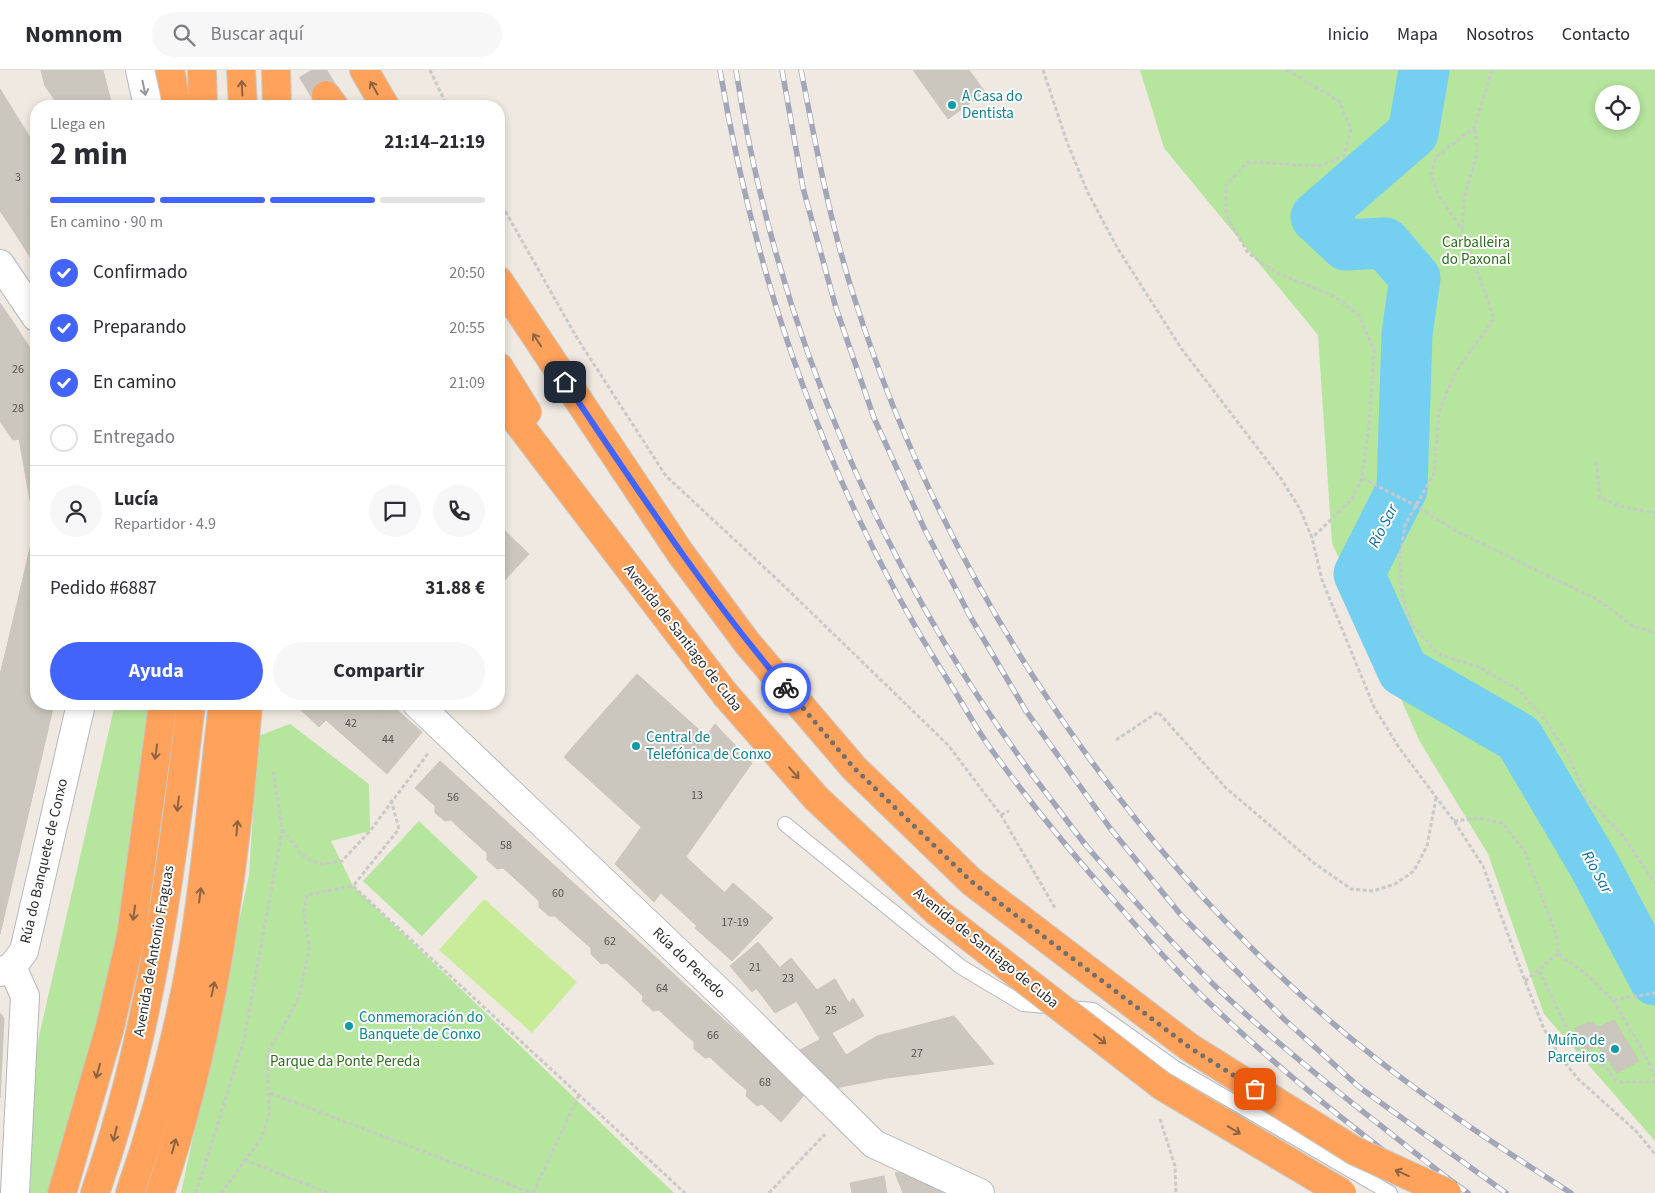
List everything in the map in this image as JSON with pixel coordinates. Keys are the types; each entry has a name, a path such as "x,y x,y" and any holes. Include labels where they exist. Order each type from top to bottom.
{"highway":[{"path":"170,70 177,100"},
{"path":"202,70 203,100"},
{"path":"241,70 243,100"},
{"path":"276,70 277,100"},
{"path":"364,70 382,100"},
{"path":"505,290 681,554 748,644 854,768 972,882 1189,1047 1355,1151 1447,1193"},
{"path":"505,377 610,544"},
{"path":"505,406 610,544"},
{"name":"Avenida de Santiago de Cuba","path":"610,544 725,694 816,798 937,912 1162,1086 1342,1193"},
{"path":"62,1193 110,1027 131,936 162,710"},
{"name":"Avenida de Antonio Fraguas","path":"95,1193 113,1140 138,1036 162,916 189,710"},
{"path":"130,1193 146,1148 170,1061 194,943 222,710"},
{"path":"212,789 233,710"},
{"path":"160,1193 194,1078 215,982 236,846 247,710"}],"street":[{"path":"140,70 147,100"},
{"path":"0,264 30,308"},
{"name":"Rúa do Banquete de Conxo","path":"15,1193 25,996 6,969 24,951 80,710"},
{"name":"Rúa do Penedo","path":"423,710 728,1000 874,1144 980,1193"}],"lane":[{"path":"785,824 961,967 1023,1004 1093,1010 1175,1068 1390,1193"}],"path":[{"path":"430,70 444,100"},
{"path":"1044,70 1067,142 1088,193 1118,249 1181,348 1282,480 1300,509 1312,538 1322,580 1374,707 1400,749 1454,822 1483,866 1544,1029 1557,1052 1577,1078 1635,1130 1655,1154"},
{"path":"1288,70 1339,101 1351,129 1344,156 1319,166 1248,162 1226,185 1226,215 1248,253 1277,273 1334,296 1359,316 1374,350 1369,426 1362,478 1352,499 1312,538"},
{"path":"1462,229 1465,197 1476,163 1478,142 1474,128 1492,70"},
{"path":"1474,128 1436,157 1431,174 1440,196 1462,229 1494,319 1455,373 1439,411 1434,474 1404,525 1400,558 1402,595 1411,624 1438,654 1479,667 1520,690 1545,720 1568,755 1587,800 1623,836 1655,883"},
{"path":"505,211 577,338 666,476 781,583 948,745 1001,815 1060,916"},
{"path":"1596,462 1600,498 1623,507 1655,513"},
{"path":"1362,478 1416,506 1458,532 1598,600 1635,627 1655,632"},
{"path":"1116,740 1158,712 1226,788 1314,863 1351,889 1373,891 1395,884 1414,871 1427,846 1436,797"},
{"path":"282,830 301,854 311,862 323,864 342,861 370,831 391,800 446,731"},
{"path":"196,1193 244,1040 282,830 272,764"},
{"path":"221,1193 262,1137 269,1114 270,1094 267,1052 299,996 309,950 304,910 307,895 353,886 399,829 391,800"},
{"path":"1001,815 1010,811"},
{"path":"1454,822 1478,818 1503,823 1525,852 1557,937 1558,954"},
{"path":"353,886 684,1193"},
{"path":"1525,981 1558,954"},
{"path":"1558,954 1587,975 1613,1000 1643,1051 1655,1076"},
{"path":"1539,971 1581,1057 1605,1066 1613,1078 1620,1082 1655,1082"},
{"path":"1613,1000 1655,993"},
{"path":"270,1094 532,1193 579,1095"},
{"path":"1160,1116 1175,1166 1176,1193"},
{"path":"768,1193 825,1136 825,1129"},
{"path":"245,1160 328,1193"}],"green space":[{"name":"Carballeira do Paxonal","path":"1140,70 1655,70 1655,1141 1544,1014 1488,854 1419,740 1332,543 1318,335 1164,148"},
{"path":"114,710 150,710 125,911 82,1091 49,1193 23,1193 27,1089"},
{"name":"Parque da Ponte Pereda","path":"290,724 369,784 370,831 331,841 353,886 674,1193 181,1193 249,875 258,736"},
{"path":"419,821 478,877 422,936 363,881"},
{"path":"484,899 577,982 532,1033 439,950"}],"building":[{"path":"41,70 103,70 110,100 55,100 45,86"},
{"name":"A Casa do Dentista","path":"913,70 969,70 985,92 948,119"},
{"path":"0,89 30,137 30,211 9,224 0,211"},
{"path":"30,211 30,257 9,224"},
{"path":"0,303 13,322 0,328"},
{"path":"13,322 30,348 30,384 0,396 0,328"},
{"path":"30,384 30,437 13,440 0,421 0,396"},
{"path":"30,437 30,500 19,439"},
{"path":"505,531 529,554 505,580"},
{"path":"30,548 30,607 17,604"},
{"path":"17,604 30,607 30,710 53,710 0,934 0,675"},
{"name":"Central de Telefónica de Conxo","path":"637,674 706,736 641,827 564,757"},
{"path":"301,710 385,710 358,740 356,738 352,743 326,720 319,727"},
{"path":"385,710 397,710 422,732 387,774 352,743 356,738 358,740"},
{"path":"715,724 752,763 654,902 615,864"},
{"path":"440,761 494,810 469,837 451,820 445,821 435,813 435,806 415,788"},
{"path":"494,810 546,858 522,885 503,868 497,869 487,860 487,853 469,837"},
{"path":"686,857 725,893 697,926 661,893"},
{"path":"546,858 599,906 574,933 555,916 549,916 539,907 539,901 522,885"},
{"path":"733,883 773,918 732,961 695,928"},
{"path":"599,906 650,952 626,980 607,963 601,964 591,954 591,948 574,933"},
{"path":"758,942 780,968 752,992 730,966"},
{"path":"650,952 702,1000 677,1027 659,1010 653,1011 642,1001 643,996 626,980"},
{"path":"791,958 817,990 775,1013 756,988"},
{"path":"835,979 849,1003 853,998 864,1016 820,1039 797,1002"},
{"path":"702,1000 754,1047 729,1075 710,1057 705,1058 694,1049 694,1042 677,1027"},
{"path":"0,1013 4,1018 0,1098"},
{"path":"954,1016 994,1064 887,1078 830,1089 798,1051 832,1033 846,1055 877,1036"},
{"name":"Muíño de Parceiros","path":"1614,1020 1639,1061 1617,1073 1598,1046 1584,1051 1575,1028 1590,1022 1599,1027"},
{"path":"754,1047 805,1094 781,1122 762,1104 757,1106 746,1096 747,1090 729,1075"},
{"path":"911,1169 945,1186 942,1193 903,1193 895,1173"},
{"path":"884,1176 887,1193 852,1193 850,1183"}],"waterway":[{"name":"Río Sar","path":"1424,70 1413,133 1316,217 1346,245 1385,243 1415,278 1407,334 1402,489 1359,574 1403,671 1519,738 1594,865 1655,980"}],"tunnel":[{"path":"311,70 326,95"}],"railway":[{"path":"720,70 735,150 754,230 777,309 803,386 833,462 867,536 905,609 979,732 1068,848 1179,973 1229,1022 1317,1098 1440,1193"},
{"path":"736,70 754,167 779,262 809,356 845,448 887,538 934,625 986,709 1083,842 1151,920 1200,971 1296,1058 1468,1193"},
{"path":"782,70 803,188 836,308 874,418 924,528 971,618 1026,711 1110,828 1181,915 1285,1020 1359,1087 1506,1193"},
{"path":"801,70 824,184 845,269 889,395 930,491 979,585 1033,676 1093,764 1158,847 1229,925 1334,1025 1433,1101 1571,1193"}],"way so far":[{"path":"786,688 854,768 972,882 1189,1047 1255,1089"}],"place":[{"name":"A Casa do Dentista","path":"952,105"},
{"name":"Central de Telefónica de Conxo","path":"636,746"},
{"name":"Conmemoración do Banquete de Conxo","path":"349,1026"},
{"name":"Muíño de Parceiros","path":"1615,1049"}],"route":[{"path":"565,382 681,554 748,644 786,688"}]}
